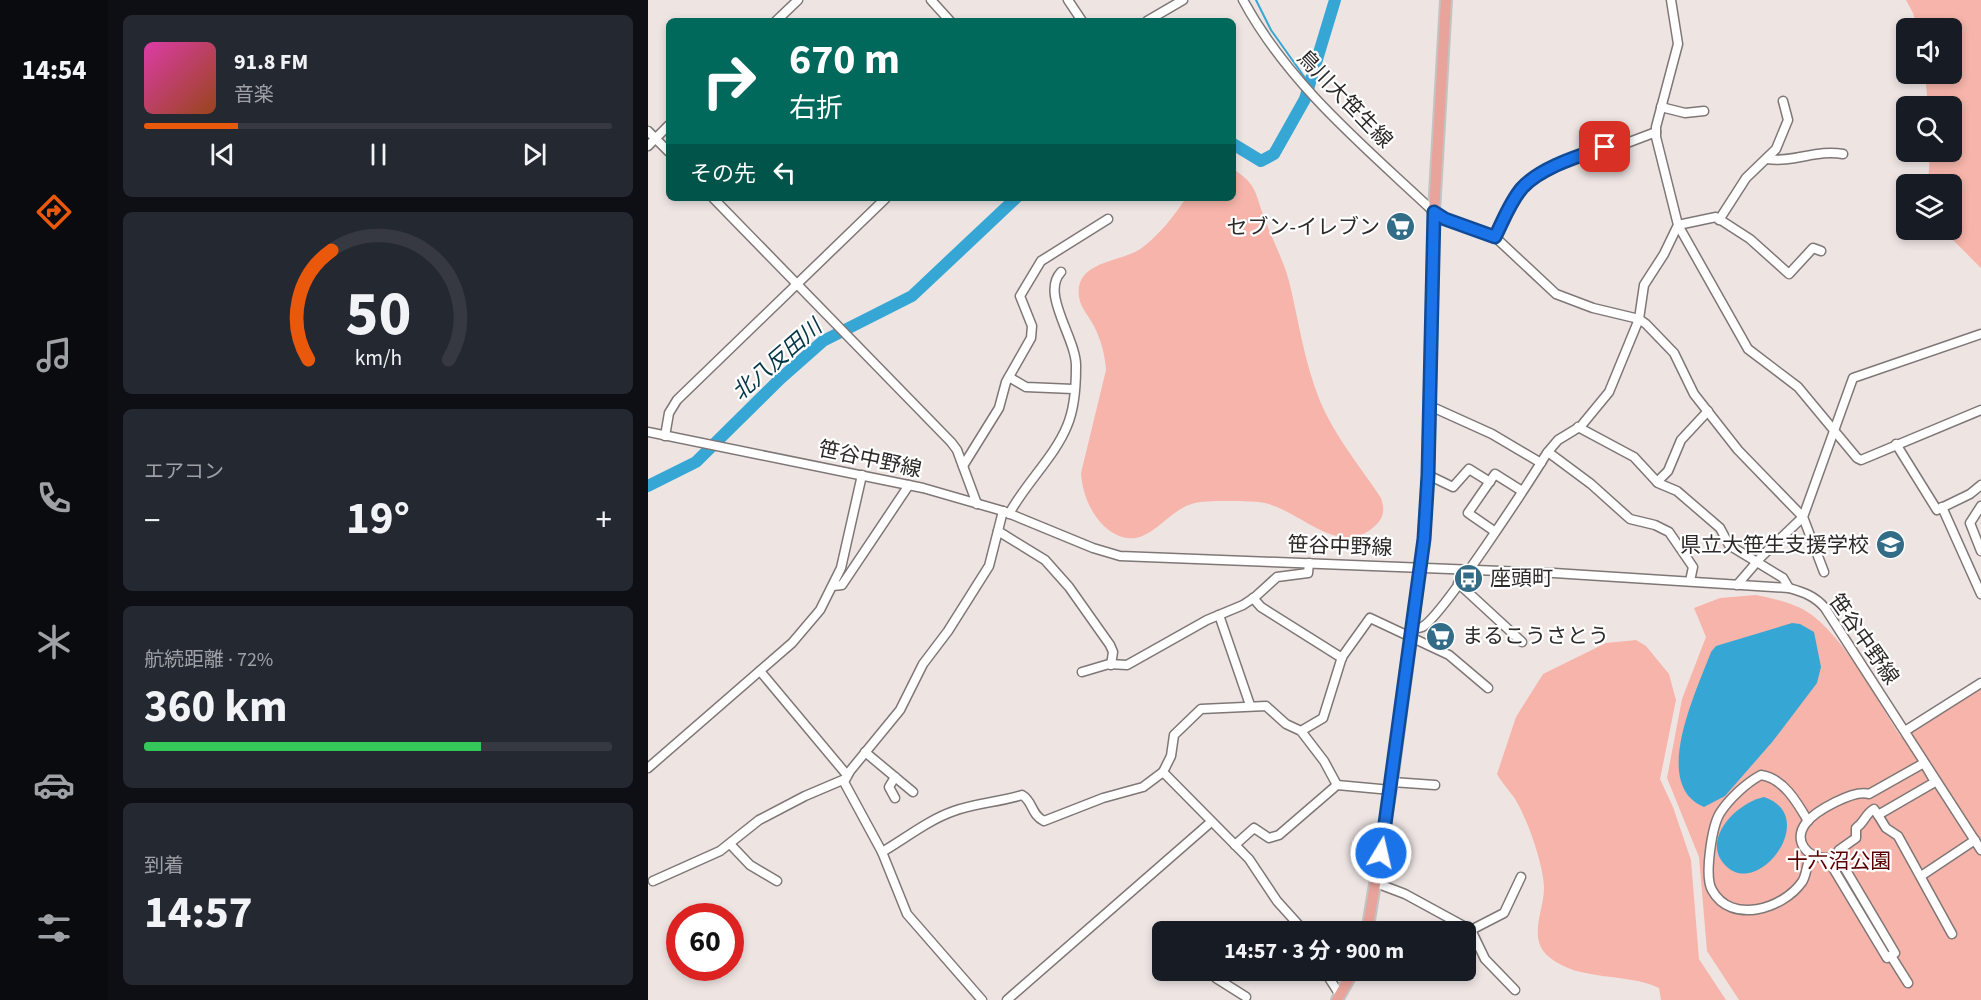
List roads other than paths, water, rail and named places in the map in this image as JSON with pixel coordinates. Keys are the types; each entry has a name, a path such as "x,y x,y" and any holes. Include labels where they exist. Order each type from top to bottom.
{"main road":[{"path":"1368,921 1391,786 1421,567 1428,475 1434,212 1446,0"},
{"path":"1338,998 1348,981"}],"street":[{"path":"779,18 798,0"},
{"path":"931,0 947,18"},
{"path":"1068,0 1080,18"},
{"path":"1152,18 1183,0"},
{"name":"鳥川大笹生線","path":"1243,0 1260,30 1313,97 1434,212 1445,219 1495,237"},
{"path":"1671,0 1678,44 1656,132 1678,225 1748,349 1798,387 1834,433 1861,460 1981,410"},
{"path":"1719,220 1746,178 1776,149 1788,120 1783,101"},
{"path":"1661,107 1685,113 1704,111"},
{"path":"648,146 666,128"},
{"path":"648,131 666,149"},
{"path":"1656,132 1619,146 1592,152 1558,166 1527,183 1513,201 1495,237 1557,294 1593,308 1639,319 1674,353 1694,394 1738,450 1803,517 1824,572"},
{"path":"1767,159 1781,162 1816,153 1843,154"},
{"path":"716,201 951,442 977,504"},
{"path":"665,436 669,412 677,400 883,201"},
{"path":"1301,731 1323,718 1342,658 1370,618 1393,632 1412,632 1430,620 1458,584 1548,452 1558,440 1578,427 1609,392 1639,319 1644,285 1664,254 1678,225 1713,216 1750,239 1789,274 1813,248 1821,251"},
{"path":"963,466 999,408 1000,396 1029,344 1033,331 1020,296 1035,270 1047,256 1108,219"},
{"path":"982,1000 907,914 882,852 844,782 865,752 900,710 922,664 948,631 989,566 998,531 1006,513 1068,424 1075,354 1055,305 1056,279 1061,272"},
{"path":"1737,585 1757,561 1803,517 1853,378 1981,334"},
{"path":"1009,377 1026,387 1073,389"},
{"path":"1430,406 1492,434 1541,463"},
{"path":"1657,482 1668,471 1682,440 1708,411"},
{"path":"1578,427 1593,437 1621,447 1644,466 1657,482 1677,491 1720,528 1729,546 1783,578 1789,588"},
{"name":"笹谷中野線","path":"648,432 909,485 1006,513 1093,548 1120,556 1468,569 1789,588 1817,599 1825,608 1981,850"},
{"path":"1896,444 1937,510 1970,494 1981,485"},
{"path":"1548,452 1591,484 1630,519 1655,525 1669,532 1693,567 1690,581"},
{"path":"1428,475 1454,487 1469,469 1490,482"},
{"path":"1494,531 1468,513 1496,474 1522,491"},
{"path":"648,768 799,636 820,610 833,586 848,545 862,475"},
{"path":"833,586 842,585 909,485"},
{"path":"1981,506 1970,523 1981,551"},
{"path":"1942,507 1981,594"},
{"path":"998,531 1045,560 1069,587 1110,645 1113,652 1112,665"},
{"path":"1082,672 1112,665 1127,665 1176,636 1253,598 1277,577 1308,573 1309,562"},
{"path":"1458,584 1522,642"},
{"path":"1253,598 1261,607 1342,658"},
{"path":"1219,615 1250,705"},
{"path":"1412,632 1449,655 1488,688"},
{"path":"760,671 846,777"},
{"path":"1905,731 1981,683"},
{"path":"882,852 932,820 962,808 1022,795 1028,798 1037,817 1044,821 1103,798 1143,787 1163,772 1171,756 1174,735 1201,709 1250,705 1269,707 1286,724 1301,731 1324,761 1337,785"},
{"path":"865,752 913,792"},
{"path":"1878,815 1935,782 1924,763 1869,794 1858,792 1843,798 1808,821 1801,838 1803,848 1811,856 1827,858 1887,958 1891,956 1895,953 1837,855 1839,850 1856,838 1856,828 1863,823 1867,813 1874,809 1886,828 1898,836 1952,934"},
{"path":"1163,772 1249,859 1277,901 1295,921"},
{"path":"1808,821 1786,789 1776,780 1761,775 1753,779 1720,814 1711,852 1709,885 1716,896 1727,905 1735,909 1756,910 1784,899 1802,883 1811,856"},
{"path":"653,881 720,851 759,820 846,777"},
{"path":"895,777 889,787 895,798"},
{"path":"1235,845 1252,829 1257,828 1269,838 1279,835 1337,785 1435,785"},
{"path":"1007,1000 1211,822"},
{"path":"1920,876 1975,840"},
{"path":"730,844 750,865 777,881"},
{"path":"1476,927 1504,913 1521,877"},
{"path":"1376,883 1405,894 1454,921"},
{"path":"1476,940 1485,959 1515,990"},
{"path":"1891,956 1908,983"},
{"path":"1221,981 1246,997"},
{"path":"1330,981 1338,998"}],"water":[{"path":"1792,623 1800,624 1814,632 1821,667 1817,683 1773,741 1725,796 1704,807 1688,796 1680,779 1679,758 1688,712 1711,652 1716,646"},
{"path":"1764,797 1780,807 1786,820 1786,835 1779,850 1768,863 1755,871 1740,873 1727,867 1719,856 1717,845 1719,834 1733,814 1743,806"}],"waterway":[{"path":"1256,0 1271,30 1310,85"},
{"name":"北八反田川","path":"1236,146 1261,161 1274,154 1305,99 1335,0"},
{"name":"北八反田川","path":"648,486 696,462 780,379 823,341 912,296 1013,201"}],"place":[{"name":"セブン-イレブン","path":"1401,227"},
{"name":"県立大笹生支援学校","path":"1890,545"},
{"name":"座頭町","path":"1469,578"},
{"name":"まるこうさとう","path":"1441,636"}],"park label":[{"name":"十六沼公園","path":"1839,861"}]}
